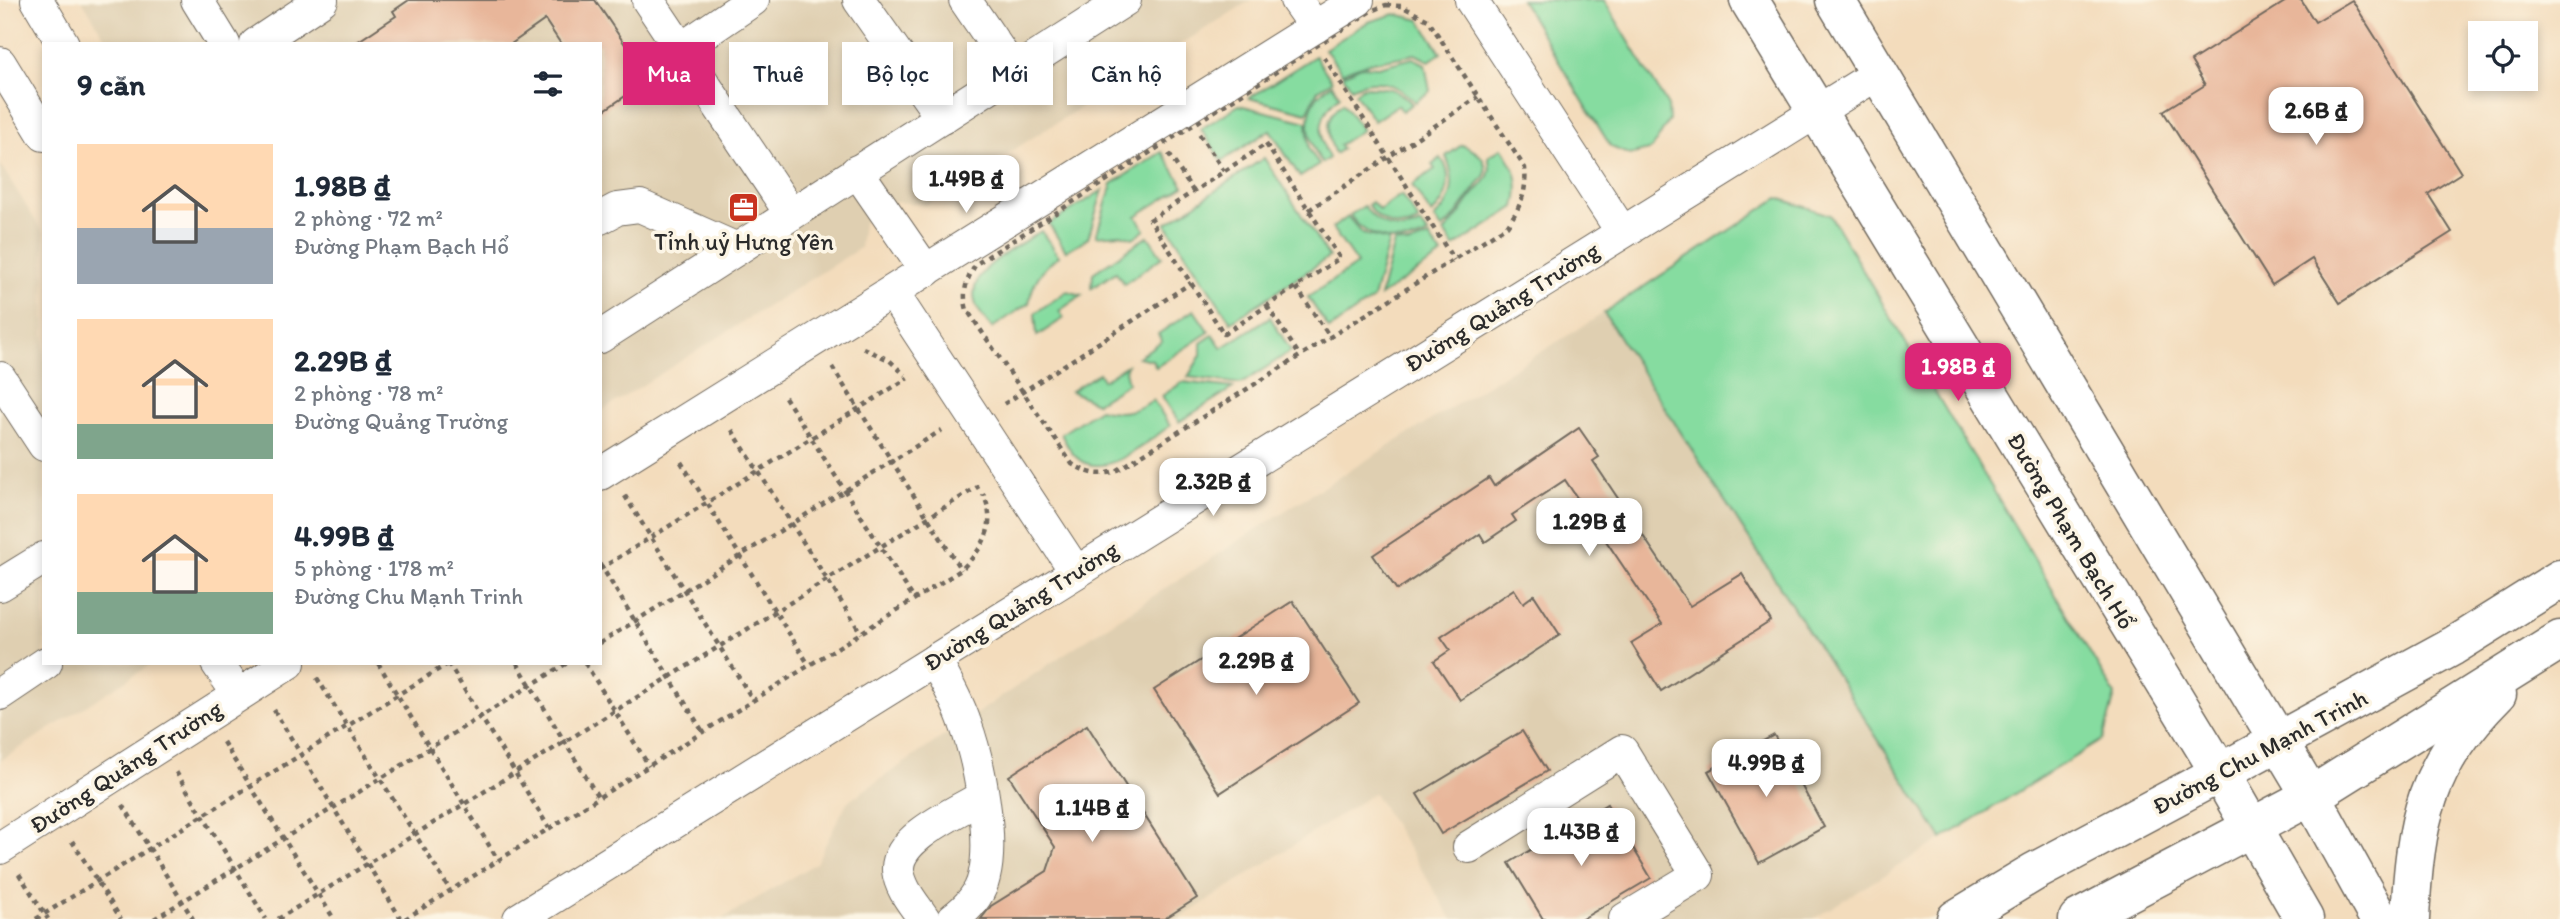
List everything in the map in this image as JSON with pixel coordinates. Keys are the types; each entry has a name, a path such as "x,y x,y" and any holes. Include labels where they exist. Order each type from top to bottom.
{"main road":[{"name":"Đường Phạm Bạch Hổ","path":"1749,0 2254,827 2304,919"},
{"path":"1835,0 2311,796 2379,919"},
{"name":"Đường Chu Mạnh Trinh","path":"1956,919 2034,872 2279,744 2453,646 2560,579"},
{"path":"2078,919 2311,796 2549,647"},
{"path":"2410,919 2413,853 2427,794 2466,726 2549,647"}],"street":[{"path":"37,0 62,42"},
{"path":"197,0 223,42"},
{"path":"259,42 323,0"},
{"path":"648,0 676,42"},
{"path":"691,42 753,0"},
{"path":"859,0 942,118"},
{"path":"965,0 994,42"},
{"path":"1053,47 1125,0"},
{"path":"1296,0 1316,36"},
{"path":"612,484 892,292 1316,36 1359,0"},
{"path":"1471,0 1622,232"},
{"path":"0,63 42,132"},
{"name":"Đường Quảng Trường","path":"519,919 1879,73"},
{"path":"715,100 791,214"},
{"path":"602,336 967,102"},
{"path":"857,171 926,271"},
{"path":"602,217 617,209 640,206 737,248"},
{"path":"892,292 1076,572"},
{"path":"0,378 42,442"},
{"path":"0,586 42,559"},
{"path":"935,660 965,722 979,770 987,847 984,877 970,907 953,919"},
{"path":"0,694 43,665"},
{"path":"219,665 253,697"},
{"name":"Đường Quảng Trường","path":"9,860 253,697 291,667"},
{"path":"1469,847 1622,751 1698,875 1625,919"},
{"path":"924,919 903,889 898,870 901,853 913,839 982,797"}],"path":[{"path":"1386,5 1401,6 1428,20 1525,167 1527,184 1522,204 1507,226 1118,470 1103,476 1086,472 1072,464 967,310 964,296 967,279 976,264 1193,125 1316,36 1386,5"},
{"path":"1316,36 1388,157 1454,260"},
{"path":"1308,210 1478,97"},
{"path":"1193,125 1224,171"},
{"path":"1163,144 1193,191"},
{"path":"1266,144 1340,258 1224,334 1150,220 1193,191 1266,144"},
{"path":"1023,392 1191,283"},
{"path":"1296,288 1330,337"},
{"path":"1267,306 1300,356"},
{"path":"861,348 889,360 915,388"},
{"path":"830,363 961,570"},
{"path":"602,566 908,378"},
{"path":"783,393 914,599"},
{"path":"935,420 947,438"},
{"path":"730,426 861,633"},
{"path":"602,642 942,430"},
{"path":"679,458 809,665"},
{"path":"253,697 301,754 403,919 961,570 984,546 991,525 989,506 973,477"},
{"path":"612,484 651,538 753,700"},
{"path":"278,919 979,486"},
{"path":"602,569 703,732"},
{"path":"378,665 498,860"},
{"path":"36,919 46,916 150,848 445,665"},
{"path":"449,665 549,828"},
{"path":"518,665 598,797"},
{"path":"154,919 565,665"},
{"path":"586,665 649,766"},
{"path":"291,667 347,726 450,890"},
{"path":"217,732 334,919"},
{"path":"170,762 267,919"},
{"path":"117,795 193,919"},
{"path":"71,839 121,919"},
{"path":"9,860 46,916"}],"shaded area":[{"name":"Tỉnh uỷ Hưng Yên","path":"82,0 1251,0 1184,42 1067,42 1067,105 1085,105 926,205 897,202 863,223 860,248 602,411 602,42 108,42"},
{"path":"0,164 42,231 42,665 150,665 0,761"},
{"path":"1604,313 1942,839 1813,919 1452,919 1374,793 1179,919 722,919 816,863 847,802 1064,654 1294,505"}],"green space":[{"path":"1521,0 1604,0 1668,106 1669,120 1652,149 1630,155 1611,147"},
{"path":"1395,14 1420,20 1441,53 1429,61 1415,54 1368,63 1342,73 1325,49 1368,22"},
{"path":"1315,56 1332,81 1318,90 1307,113 1249,98"},
{"path":"1413,58 1425,64 1430,91 1415,102 1401,90 1386,83 1369,82 1351,88 1343,75 1361,66 1378,67"},
{"path":"1332,84 1340,96 1328,109 1322,124 1322,141 1329,158 1322,163 1312,142 1309,120 1315,100"},
{"path":"1363,87 1390,89 1407,98 1412,104 1402,111 1398,105 1374,121 1355,93"},
{"path":"1343,103 1362,130 1339,145 1342,149 1335,154 1329,126 1332,114"},
{"path":"1239,105 1307,122 1309,149 1319,165 1300,177 1270,130 1222,161 1201,129"},
{"path":"1462,145 1483,159 1485,175 1453,219 1442,229 1434,218 1446,205 1452,190 1446,156"},
{"path":"1502,148 1511,162 1518,183 1515,207 1454,247 1444,232 1488,176 1488,157"},
{"path":"1162,152 1184,186 1136,216 1145,230 1133,238 1121,234 1096,236 1112,184"},
{"path":"1264,158 1329,257 1231,322 1166,224"},
{"path":"1441,158 1447,172 1447,188 1442,203 1431,214 1412,185 1435,169 1432,165"},
{"path":"1103,190 1088,238 1066,251 1049,224"},
{"path":"1401,195 1419,221 1404,226 1390,224 1368,205 1372,202 1379,210"},
{"path":"1778,198 1830,215 2115,695 2103,739 1942,839 1604,313"},
{"path":"1364,206 1375,219 1389,227 1405,229 1421,224 1428,234 1407,240 1385,239 1375,235 1365,230 1350,215"},
{"path":"1348,217 1363,234 1389,240 1373,299 1329,329 1308,297 1357,264 1332,228"},
{"path":"1041,231 1059,256 1039,276 1029,303 992,328 976,305 974,292 978,281 995,260"},
{"path":"1148,236 1162,257 1124,284 1116,272 1092,288 1093,273"},
{"path":"1429,237 1442,255 1380,296 1394,242 1409,244"},
{"path":"1067,291 1082,295 1059,311 1064,318 1037,336 1035,313"},
{"path":"1194,310 1209,332 1156,367 1152,360 1138,357 1162,341 1158,334"},
{"path":"1270,317 1291,351 1241,384 1188,377 1201,355 1201,343 1213,335 1222,348"},
{"path":"1127,365 1125,371 1128,383 1096,403 1071,391 1099,373 1103,380"},
{"path":"1183,382 1233,388 1179,422 1162,396"},
{"path":"1153,400 1170,426 1112,463 1087,464 1074,455 1061,434 1099,409 1127,411"}],"building":[{"path":"409,0 595,0 623,42 623,98 602,112 602,42 560,42 545,20 514,42 357,42 396,16 393,11"},
{"path":"2288,0 2301,0 2315,22 2352,0 2461,173 2428,194 2452,232 2340,303 2312,259 2272,285 2163,111 2205,85 2191,61"},
{"path":"1579,428 1599,457 1593,461 1690,606 1742,574 1771,621 1661,691 1631,643 1662,624 1565,480 1512,515 1516,521 1485,542 1480,534 1397,590 1373,555 1489,478 1494,486"},
{"path":"1514,589 1523,603 1534,595 1560,635 1460,700 1434,661 1450,650 1441,637"},
{"path":"1293,601 1359,703 1220,793 1154,690"},
{"path":"1087,725 1197,898 1164,919 981,919 991,906 1047,871 1055,847 1009,776"},
{"path":"1522,731 1547,771 1441,834 1417,794"},
{"path":"1774,735 1824,827 1759,863 1708,771"},
{"path":"1607,804 1651,878 1582,919 1543,919 1509,863"}],"place":[{"name":"Tỉnh uỷ Hưng Yên","path":"744,208"}]}
